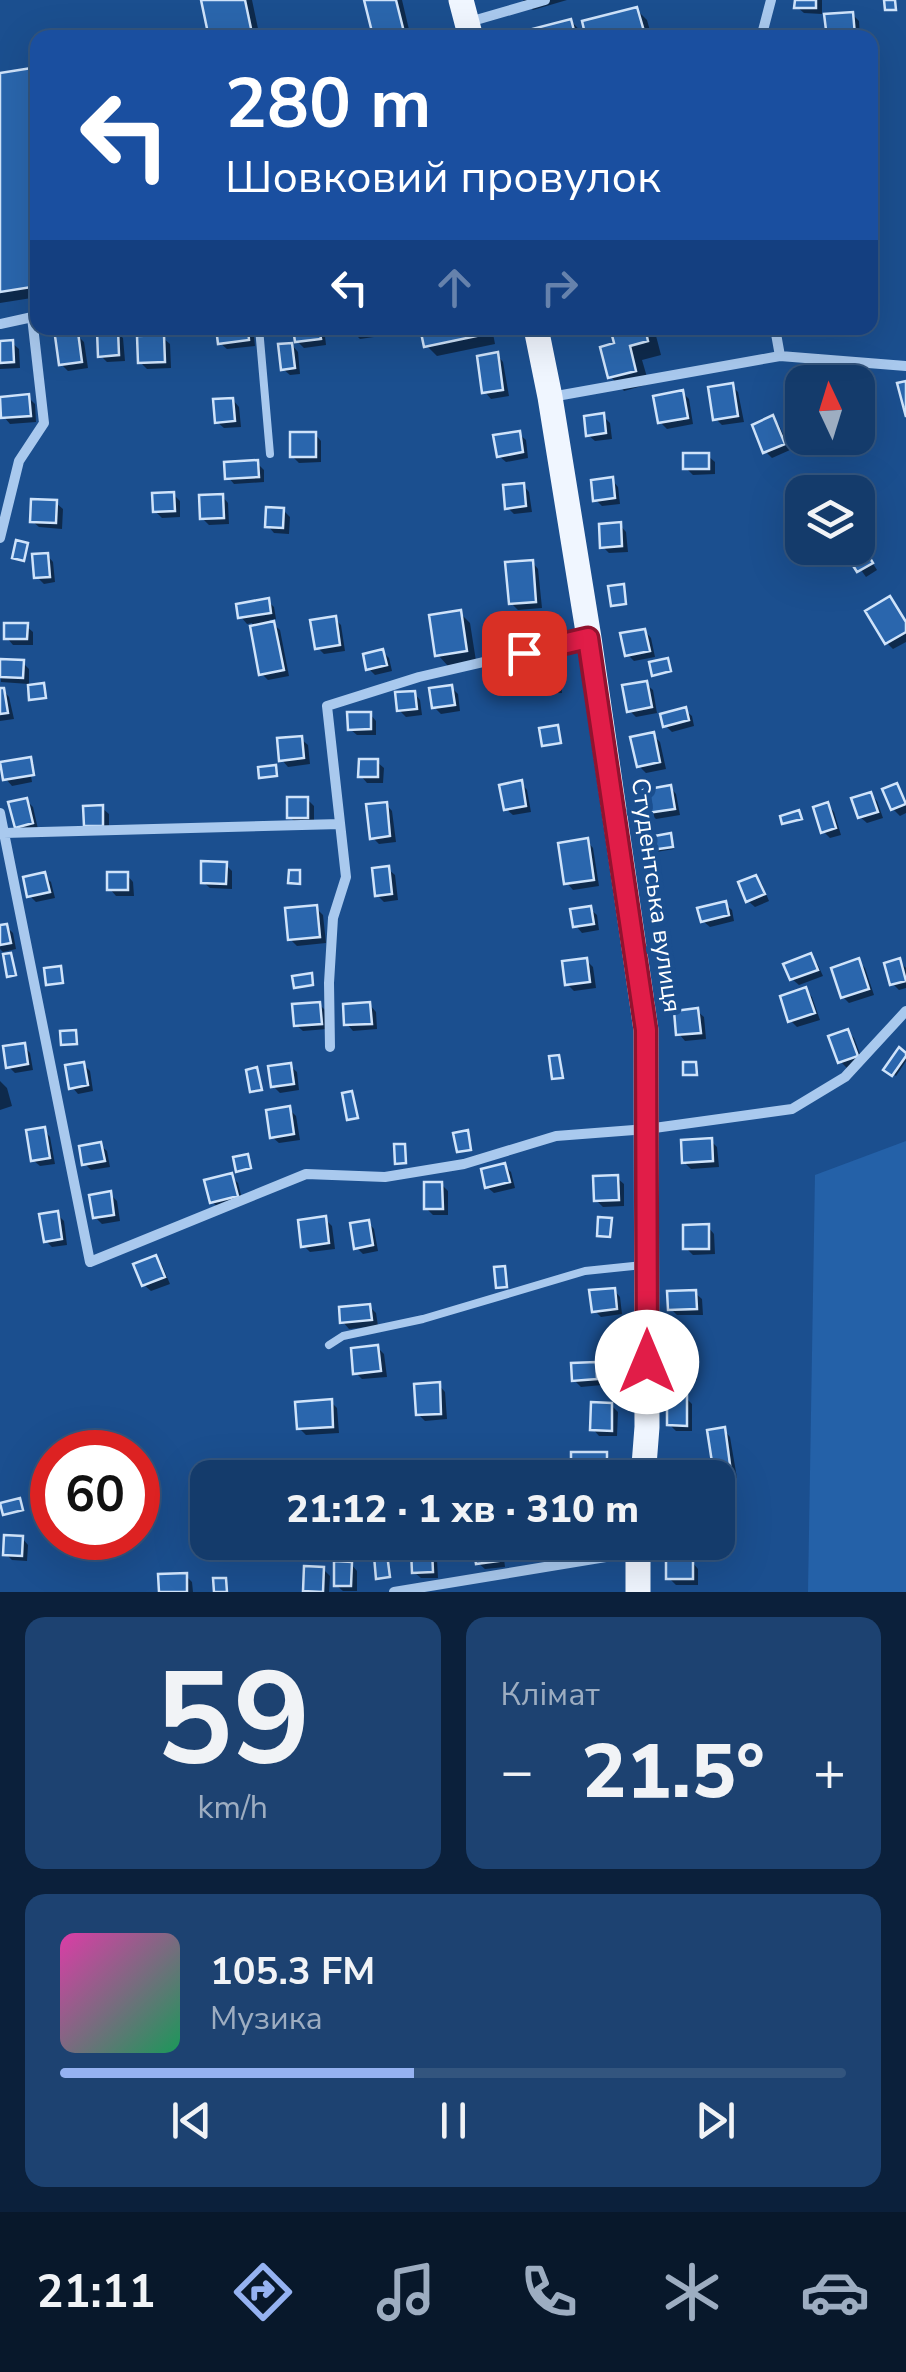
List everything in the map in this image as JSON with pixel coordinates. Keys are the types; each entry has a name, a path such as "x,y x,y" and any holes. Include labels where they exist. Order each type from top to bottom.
{"main road":[{"name":"Студентська вулиця","path":"537,335 588,638 646,1030 644,1460"},
{"path":"638,1560 638,1592"}],"street":[{"path":"466,20 545,0"},
{"path":"764,30 771,0"},
{"path":"0,324 30,318"},
{"path":"0,538 18,461 44,423 37,335"},
{"path":"776,335 780,356"},
{"path":"550,397 780,356 906,366"},
{"path":"330,1047 333,918 346,877 327,706 419,677 588,638"},
{"path":"0,813 90,1262 306,1174 384,1177 464,1164 556,1136 647,1129 792,1110 845,1078 906,1011"},
{"path":"4,833 340,824"},
{"path":"394,1592 568,1560"}],"lane":[{"path":"260,335 270,454"},
{"path":"329,1345 343,1336 423,1319 585,1271 647,1265"}],"shaded area":[{"path":"906,1141 906,1592 808,1592 815,1175"}],"building":[{"path":"201,0 245,0 251,30 207,30"},
{"path":"364,0 396,0 403,28 372,30"},
{"path":"795,0 816,0 816,8 794,8"},
{"path":"884,0 895,0 896,10 885,10"},
{"path":"637,7 644,30 584,30 582,21"},
{"path":"853,12 855,30 826,30 824,14"},
{"path":"571,19 574,30 528,30"},
{"path":"30,68 30,287 0,292 0,73"},
{"path":"78,335 82,362 59,365 55,336"},
{"path":"97,335 118,335 119,355 98,357"},
{"path":"164,335 165,362 138,363 137,336"},
{"path":"217,335 249,335 249,340 218,344"},
{"path":"294,335 320,335 321,339 295,342"},
{"path":"421,335 481,335 424,347"},
{"path":"612,335 647,335 648,341 630,346 636,371 608,378 600,347 614,343"},
{"path":"13,340 14,362 0,363 0,341"},
{"path":"292,343 295,368 281,370 278,344"},
{"path":"498,352 503,390 482,393 477,356"},
{"path":"906,381 906,417 897,383"},
{"path":"733,383 738,416 713,420 708,387"},
{"path":"683,390 688,418 658,423 653,396"},
{"path":"29,394 31,416 1,418 0,397"},
{"path":"233,398 235,421 215,423 213,399"},
{"path":"604,413 606,433 586,436 584,416"},
{"path":"773,415 785,444 763,453 752,425"},
{"path":"520,431 523,452 497,457 493,435"},
{"path":"290,432 316,432 316,457 290,457"},
{"path":"683,453 709,453 709,469 683,469"},
{"path":"258,460 259,477 225,479 224,462"},
{"path":"613,477 615,498 593,501 591,480"},
{"path":"524,483 526,506 505,509 503,485"},
{"path":"174,492 175,511 153,512 152,493"},
{"path":"223,494 224,518 200,519 199,495"},
{"path":"31,499 57,500 56,523 30,522"},
{"path":"266,507 284,508 283,528 265,527"},
{"path":"621,522 622,546 600,548 599,524"},
{"path":"16,540 28,543 24,561 12,558"},
{"path":"48,553 50,577 34,578 32,554"},
{"path":"533,560 536,602 509,604 505,562"},
{"path":"624,584 626,604 611,606 608,586"},
{"path":"890,596 906,622 906,632 885,644 865,611"},
{"path":"269,598 271,613 238,618 236,604"},
{"path":"461,610 467,651 435,656 429,615"},
{"path":"336,616 340,645 315,649 310,620"},
{"path":"274,621 284,670 259,675 250,626"},
{"path":"4,623 28,623 27,639 4,639"},
{"path":"645,629 650,651 625,656 620,633"},
{"path":"383,649 387,665 366,670 363,654"},
{"path":"668,658 671,671 652,676 649,662"},
{"path":"0,659 24,660 23,678 0,677"},
{"path":"555,660 557,687 526,689 525,662"},
{"path":"647,681 652,707 627,712 622,685"},
{"path":"44,683 46,698 29,700 28,685"},
{"path":"452,685 455,705 432,708 429,688"},
{"path":"0,688 4,688 8,713 0,714"},
{"path":"415,691 417,709 397,711 395,692"},
{"path":"686,707 689,720 663,727 660,714"},
{"path":"347,712 371,712 371,729 348,730"},
{"path":"558,725 561,743 542,746 539,728"},
{"path":"654,732 660,762 637,767 630,737"},
{"path":"302,736 304,758 279,761 277,738"},
{"path":"31,757 34,775 3,780 0,762"},
{"path":"359,759 378,759 378,777 358,777"},
{"path":"276,765 277,776 259,778 258,767"},
{"path":"522,780 526,806 504,810 499,785"},
{"path":"897,783 906,804 891,810 882,789"},
{"path":"671,785 675,809 647,813 643,790"},
{"path":"871,792 878,812 858,818 851,798"},
{"path":"287,797 308,797 308,818 287,818"},
{"path":"27,798 33,823 15,828 8,802"},
{"path":"387,802 390,836 370,839 366,804"},
{"path":"828,802 836,828 821,833 813,807"},
{"path":"103,805 103,826 84,826 83,806"},
{"path":"799,810 802,819 782,824 780,816"},
{"path":"671,833 673,847 651,850 649,837"},
{"path":"588,838 594,880 564,884 558,843"},
{"path":"201,861 227,862 226,884 201,883"},
{"path":"389,866 392,894 375,896 372,868"},
{"path":"289,870 300,870 300,884 288,883"},
{"path":"45,872 50,892 27,897 23,877"},
{"path":"107,872 128,872 128,890 107,890"},
{"path":"756,875 765,894 746,902 738,882"},
{"path":"726,901 729,915 701,922 697,908"},
{"path":"317,905 320,937 288,940 285,908"},
{"path":"591,906 594,924 573,927 570,909"},
{"path":"7,924 11,943 0,945 0,925"},
{"path":"11,953 16,975 7,977 3,954"},
{"path":"811,953 818,970 790,980 783,964"},
{"path":"587,958 590,982 565,985 562,961"},
{"path":"859,958 869,989 841,998 831,968"},
{"path":"900,958 906,981 890,985 884,963"},
{"path":"61,966 63,983 46,985 44,968"},
{"path":"312,973 313,985 294,988 292,976"},
{"path":"806,987 815,1013 788,1022 780,996"},
{"path":"320,1002 322,1024 294,1026 292,1004"},
{"path":"370,1002 372,1024 344,1025 343,1004"},
{"path":"698,1008 701,1033 676,1035 674,1011"},
{"path":"848,1029 858,1056 838,1063 828,1036"},
{"path":"76,1030 77,1044 61,1045 60,1031"},
{"path":"25,1043 28,1064 6,1068 3,1046"},
{"path":"899,1047 906,1056 892,1076 883,1070"},
{"path":"559,1055 563,1078 552,1079 549,1056"},
{"path":"84,1062 88,1085 69,1089 65,1065"},
{"path":"683,1062 696,1062 697,1075 683,1075"},
{"path":"291,1063 294,1084 271,1087 268,1066"},
{"path":"257,1067 262,1090 250,1092 246,1070"},
{"path":"352,1091 358,1118 347,1120 342,1093"},
{"path":"290,1106 294,1134 270,1138 266,1110"},
{"path":"45,1127 50,1158 31,1161 26,1130"},
{"path":"468,1130 471,1150 457,1152 453,1133"},
{"path":"712,1138 713,1161 682,1163 681,1140"},
{"path":"101,1142 105,1161 82,1165 79,1146"},
{"path":"394,1144 405,1144 406,1163 395,1164"},
{"path":"248,1154 251,1168 236,1172 233,1157"},
{"path":"505,1163 510,1182 485,1188 481,1169"},
{"path":"232,1173 238,1196 210,1203 204,1180"},
{"path":"618,1175 619,1200 594,1201 593,1176"},
{"path":"424,1182 442,1182 443,1209 424,1209"},
{"path":"111,1191 114,1215 93,1218 89,1195"},
{"path":"58,1211 62,1239 44,1242 39,1214"},
{"path":"326,1216 329,1243 301,1247 298,1220"},
{"path":"598,1217 612,1218 610,1237 597,1236"},
{"path":"369,1220 373,1245 354,1249 350,1223"},
{"path":"709,1224 709,1249 683,1249 683,1225"},
{"path":"156,1255 165,1277 142,1286 133,1264"},
{"path":"505,1266 507,1287 496,1288 494,1267"},
{"path":"615,1288 617,1309 592,1312 589,1290"},
{"path":"696,1290 697,1309 668,1310 667,1291"},
{"path":"370,1304 372,1320 340,1323 339,1307"},
{"path":"378,1345 381,1371 353,1374 351,1348"},
{"path":"672,1353 691,1353 692,1375 672,1375"},
{"path":"596,1362 597,1379 572,1381 571,1363"},
{"path":"440,1382 441,1414 416,1415 414,1384"},
{"path":"667,1395 687,1395 687,1426 667,1425"},
{"path":"332,1399 333,1427 297,1429 295,1402"},
{"path":"591,1402 612,1403 612,1431 590,1430"},
{"path":"725,1427 729,1460 712,1460 707,1430"},
{"path":"571,1452 607,1452 607,1460 571,1460"},
{"path":"20,1498 23,1510 3,1515 0,1503"},
{"path":"4,1535 23,1536 22,1556 3,1555"},
{"path":"374,1560 388,1560 390,1577 376,1579"},
{"path":"411,1560 432,1560 433,1572 412,1573"},
{"path":"666,1560 693,1560 693,1579 666,1579"},
{"path":"334,1561 352,1562 351,1586 334,1586"},
{"path":"304,1566 324,1567 323,1592 303,1591"},
{"path":"187,1573 187,1592 159,1592 158,1574"},
{"path":"213,1578 226,1578 227,1592 214,1592"}],"route":[{"path":"524,653 588,638 646,1030 647,1362"}]}
